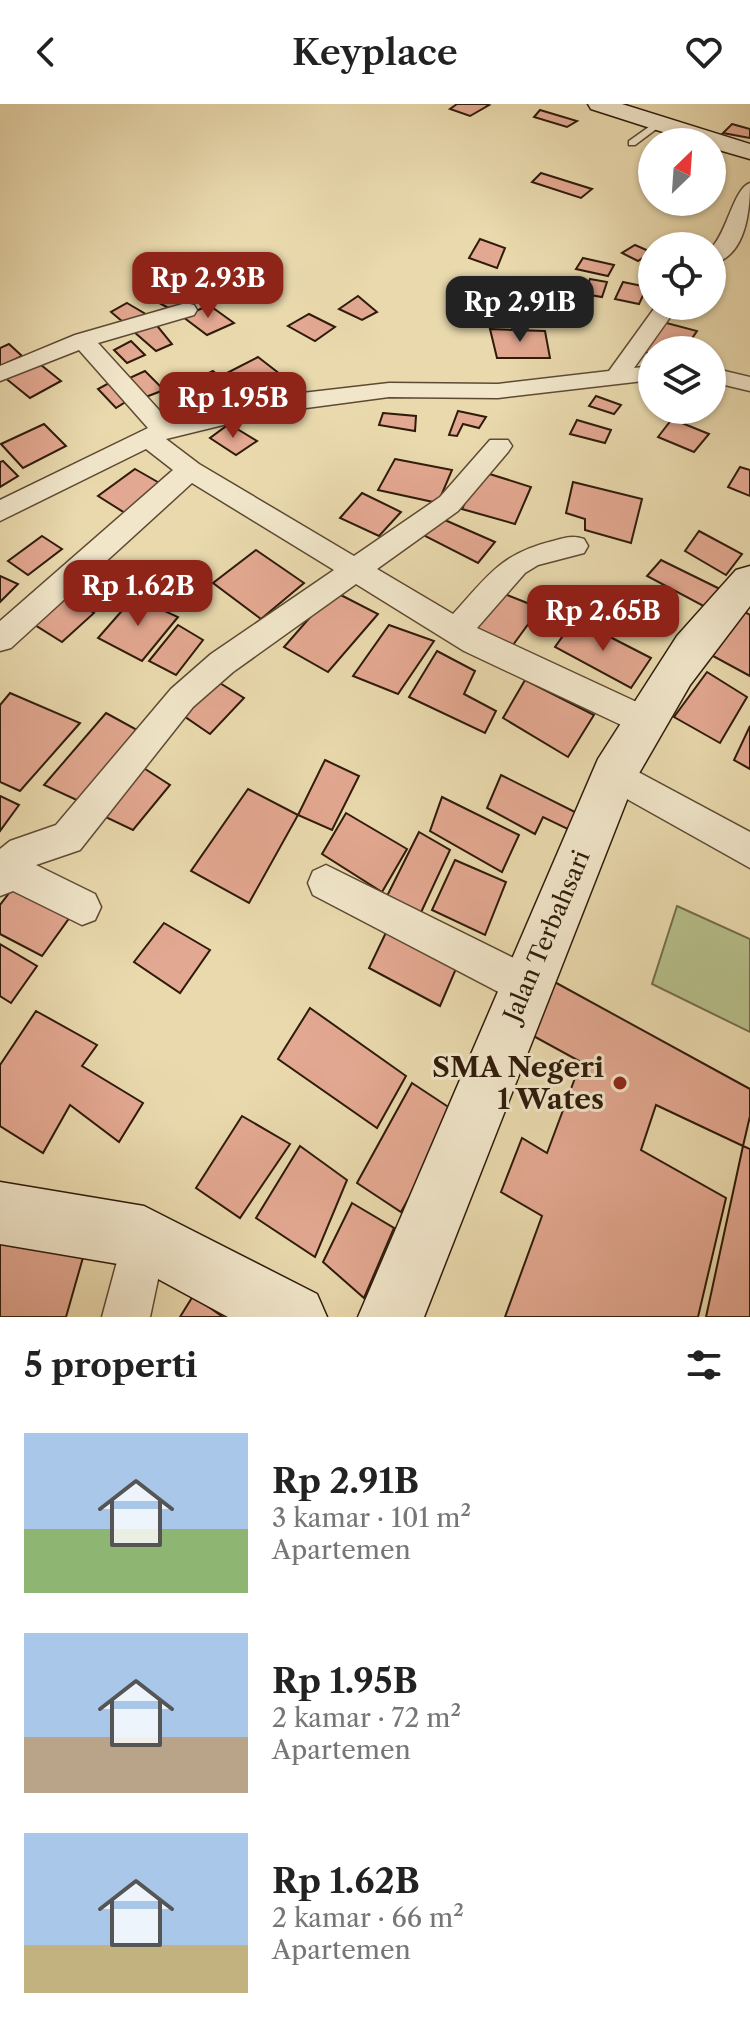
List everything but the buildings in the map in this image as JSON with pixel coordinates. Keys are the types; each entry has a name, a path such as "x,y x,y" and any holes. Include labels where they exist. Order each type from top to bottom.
{"street":[{"path":"599,104 750,152"},
{"path":"726,244 750,189"},
{"path":"0,374 83,340 186,310"},
{"path":"616,377 657,320"},
{"path":"83,340 156,434 190,470 456,631 645,721"},
{"path":"0,511 156,434 276,404 389,390 498,391 638,375"},
{"path":"726,378 750,384"},
{"path":"82,907 2,872 23,853 68,838 182,698 222,663 449,504 499,446"},
{"path":"0,639 190,470"},
{"path":"456,631 515,566 530,557 574,546"},
{"name":"Jalan Terbahsari","path":"391,1317 614,774 695,645 750,581"},
{"path":"614,774 750,851"},
{"path":"326,883 526,985"},
{"path":"0,1213 144,1237 294,1317"},
{"path":"126,1317 144,1237"}],"lane":[{"path":"632,143 660,122"}],"green space":[{"path":"677,906 750,939 750,1032 652,984"}],"place":[{"name":"SMA Negeri 1 Wates","path":"620,1083"}]}
